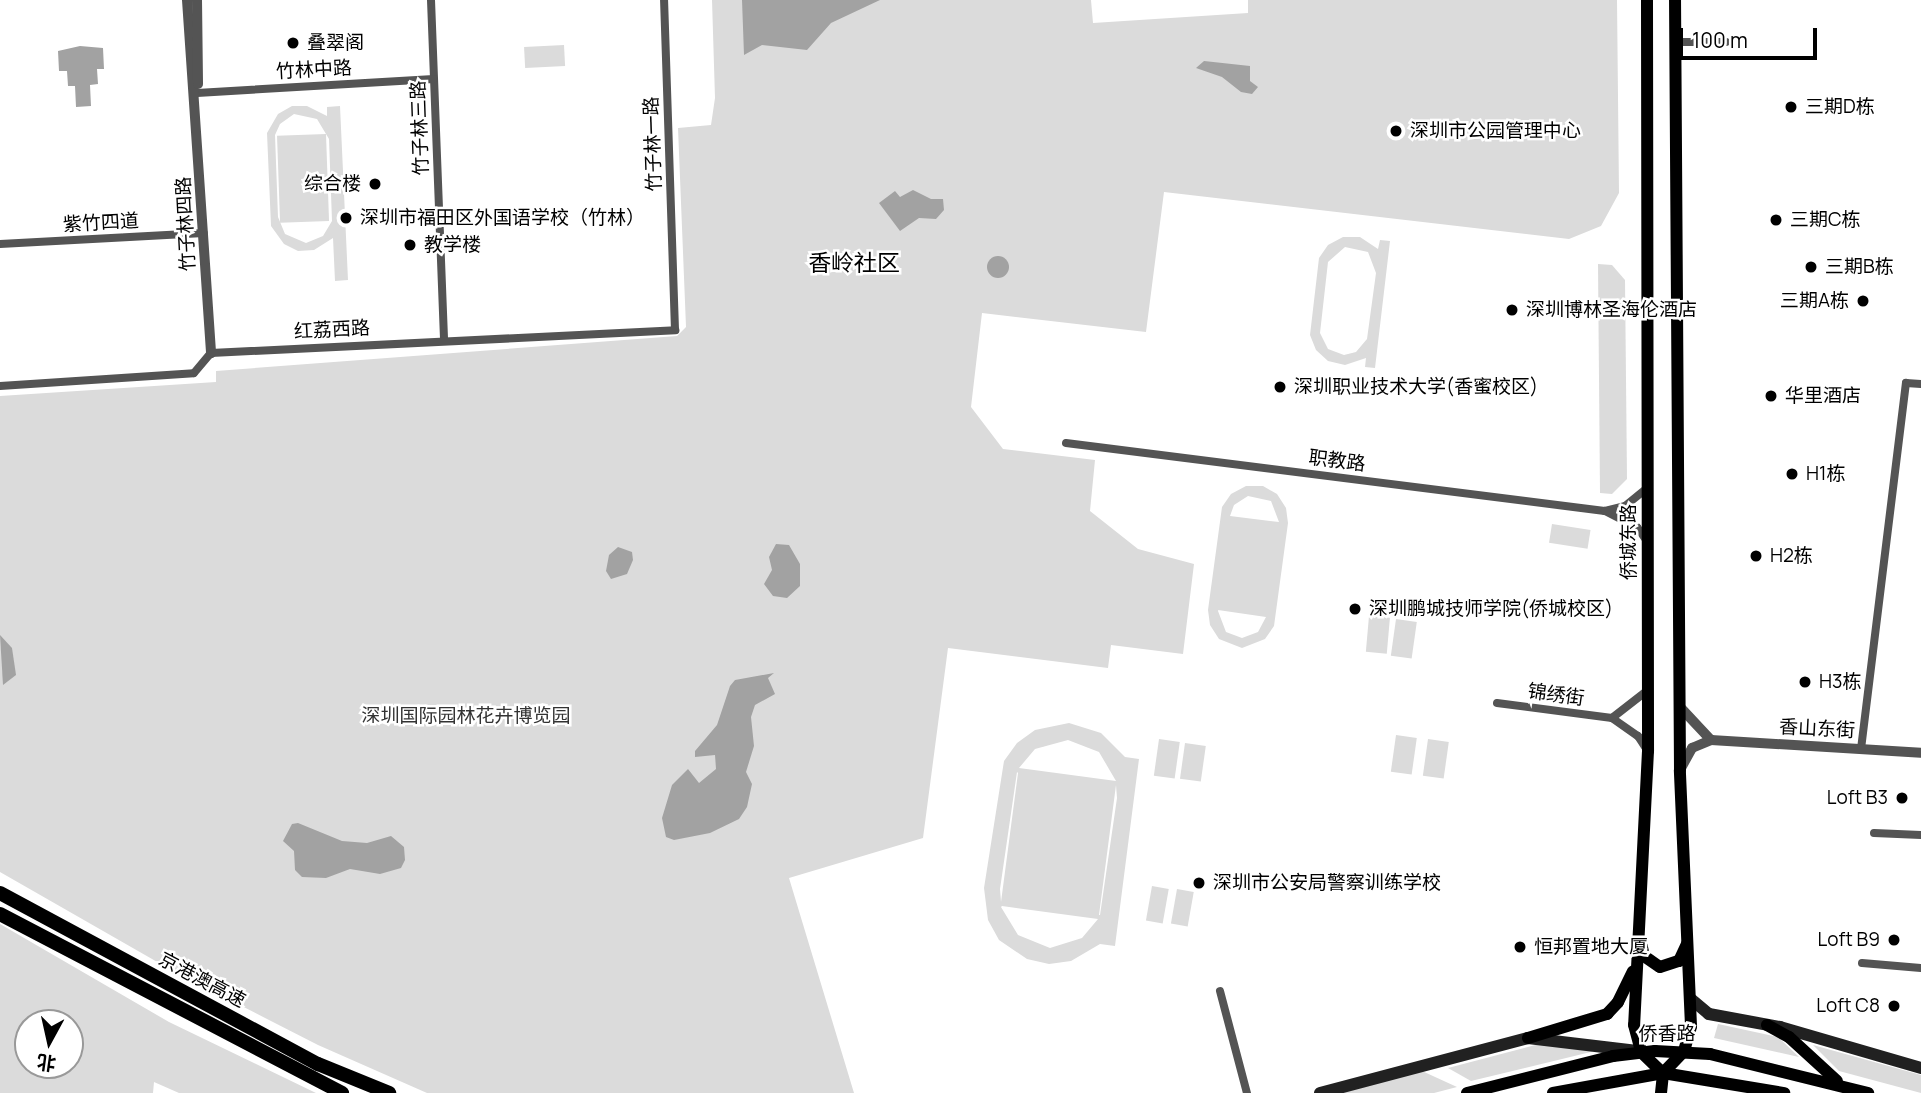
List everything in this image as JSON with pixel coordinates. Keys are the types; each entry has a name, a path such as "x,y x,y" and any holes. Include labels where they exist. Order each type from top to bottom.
{"highway":[{"name":"京港澳高速","path":"0,893 318,1064 389,1093"},
{"name":"京港澳高速","path":"0,914 342,1093"}],"main road":[{"name":"侨城东路","path":"1641,1052 1634,1025 1648,751 1647,0"},
{"path":"1661,1093 1663,1073 1684,1051 1690,1040 1691,999 1680,770 1675,0"},
{"path":"1638,922 1644,956 1660,967 1679,961 1690,938"},
{"path":"1320,1093 1528,1038 1607,1014 1624,992 1636,964"},
{"path":"1691,999 1709,1014 1768,1025 1921,1068"},
{"path":"1768,1025 1850,1088"},
{"path":"1528,1038 1641,1052 1663,1073"},
{"name":"侨香路","path":"1467,1093 1641,1052 1684,1051 1868,1093"},
{"name":"侨香路","path":"1553,1093 1663,1073 1784,1093"}],"street":[{"name":"竹子林四路","path":"187,0 197,93"},
{"name":"竹子林四路","path":"197,0 197,93 211,353"},
{"name":"竹子林三路","path":"431,0 444,339"},
{"name":"竹子林一路","path":"664,0 675,330"},
{"path":"1675,42 1726,42"},
{"name":"竹林中路","path":"197,93 434,79"},
{"name":"紫竹四道","path":"0,244 204,233"},
{"name":"红荔西路","path":"211,353 444,339 675,330"},
{"path":"0,386 194,373 211,353"},
{"path":"1861,749 1906,383 1921,384"},
{"name":"职教路","path":"1066,443 1605,511 1637,527 1648,544"},
{"name":"职教路","path":"1605,511 1638,498 1648,486"},
{"path":"1612,718 1648,690"},
{"name":"锦绣街","path":"1497,703 1612,718 1638,736 1648,751"},
{"path":"1679,706 1711,740 1692,748 1680,770"},
{"name":"香山东街","path":"1711,740 1921,753"},
{"path":"1874,832 1921,835"},
{"path":"1862,963 1921,968"},
{"path":"1220,991 1247,1093"}],"green space":[{"name":"深圳国际园林花卉博览园","path":"712,0 1091,0 1093,23 1248,13 1248,0 1617,0 1619,193 1601,226 1569,239 1164,192 1146,332 982,313 971,407 1003,449 1095,460 1090,511 1138,549 1194,564 1183,654 1111,645 1108,668 948,648 923,838 789,878 854,1093 427,1093 318,1045 173,971 0,872 0,396 216,382 216,371 677,336 686,327 678,128 711,125 715,98"},
{"path":"564,45 565,66 525,68 524,47"},
{"path":"292,106 307,106 327,116 327,107 340,106 348,280 335,281 333,238 314,250 298,251 284,244 271,226 267,133 278,114","holes":["294,114 317,119 329,139 332,221 323,236 306,243 285,234 278,217 275,135 280,124"]},
{"path":"326,134 329,221 280,223 277,136"},
{"path":"1343,237 1360,237 1378,249 1380,240 1390,241 1375,368 1365,367 1366,358 1345,365 1328,361 1316,350 1310,335 1319,258 1328,245","holes":["1345,247 1368,252 1376,273 1367,339 1356,352 1344,355 1328,349 1320,333 1328,262"]},
{"path":"1598,264 1612,265 1625,280 1627,479 1612,494 1600,493"},
{"path":"1246,486 1263,486 1277,494 1286,508 1288,523 1274,626 1265,639 1242,648 1219,639 1210,625 1208,610 1222,507 1231,494","holes":["1248,496 1271,501 1279,522 1230,516 1234,505","1218,610 1266,617 1258,632 1242,638 1226,632"]},
{"path":"1552,524 1591,530 1588,549 1549,543"},
{"path":"1369,616 1390,618 1387,654 1366,652"},
{"path":"1396,619 1417,622 1412,659 1391,656"},
{"path":"1069,723 1101,733 1125,757 1139,759 1115,946 1100,944 1071,961 1049,964 1027,959 999,940 988,920 984,888 1004,761 1017,743 1035,730","holes":["1068,740 1099,752 1116,781 1019,768 1035,749","1017,772 1001,902 1000,889","1116,785 1117,798 1099,915","1002,906 1098,919 1082,938 1050,948 1018,935"]},
{"path":"1396,735 1417,738 1412,775 1391,772"},
{"path":"1159,739 1180,742 1175,779 1154,776"},
{"path":"1428,739 1449,742 1444,779 1423,776"},
{"path":"1185,743 1206,746 1201,782 1180,779"},
{"path":"1152,886 1169,889 1163,923 1146,920"},
{"path":"1177,889 1194,892 1188,926 1171,923"},
{"path":"0,924 169,1022 316,1093 179,1093 154,1082 153,1093 0,1093"},
{"path":"1718,1024 1778,1037 1799,1057 1714,1038"},
{"path":"1543,1043 1599,1050 1471,1081 1448,1068"},
{"path":"1813,1045 1921,1075 1921,1093 1839,1071"},
{"path":"1422,1071 1457,1087 1434,1093 1336,1093"}],"shaded area":[{"path":"742,0 880,0 831,23 807,50 762,45 744,55"},
{"path":"80,46 103,48 104,69 97,69 98,84 90,85 91,106 76,107 75,86 68,86 67,71 59,71 58,51"},
{"path":"1204,61 1250,66 1250,81 1258,87 1252,94 1241,92 1222,77 1196,68"},
{"path":"913,190 931,199 943,199 944,210 936,219 919,218 900,231 879,203 895,191 900,197"},
{"path":"994,256 1002,256 1009,263 1009,271 1002,278 994,278 987,271 987,263"},
{"path":"776,544 789,545 800,564 800,586 787,598 773,596 764,584 772,570 769,557"},
{"path":"618,547 632,552 633,560 627,574 611,579 606,571 609,555"},
{"path":"0,635 12,648 16,675 3,685"},
{"path":"774,673 768,678 775,694 755,705 751,717 754,746 746,772 752,784 747,807 739,819 710,833 674,840 666,837 662,818 672,785 688,769 699,783 716,769 715,755 695,757 695,751 717,725 730,686 735,680"},
{"path":"298,823 342,841 367,843 391,836 404,847 405,860 401,868 380,874 350,869 326,878 302,877 295,870 294,851 283,841 292,824"}],"place":[{"name":"叠翠阁","path":"293,43"},
{"name":"三期D栋","path":"1791,107"},
{"name":"深圳市公园管理中心","path":"1396,131"},
{"name":"综合楼","path":"375,184"},
{"name":"深圳市福田区外国语学校（竹林）","path":"346,218"},
{"name":"三期C栋","path":"1776,220"},
{"name":"教学楼","path":"410,245"},
{"name":"三期B栋","path":"1811,267"},
{"name":"三期A栋","path":"1863,301"},
{"name":"深圳博林圣海伦酒店","path":"1512,310"},
{"name":"深圳职业技术大学(香蜜校区)","path":"1280,387"},
{"name":"华里酒店","path":"1771,396"},
{"name":"H1栋","path":"1792,474"},
{"name":"H2栋","path":"1756,556"},
{"name":"深圳鹏城技师学院(侨城校区)","path":"1355,609"},
{"name":"H3栋","path":"1805,682"},
{"name":"Loft B3","path":"1902,798"},
{"name":"深圳市公安局警察训练学校","path":"1199,883"},
{"name":"Loft B9","path":"1894,940"},
{"name":"恒邦置地大厦","path":"1520,947"},
{"name":"Loft C8","path":"1894,1006"}],"district":[{"name":"香岭社区","path":"854,262"}]}
